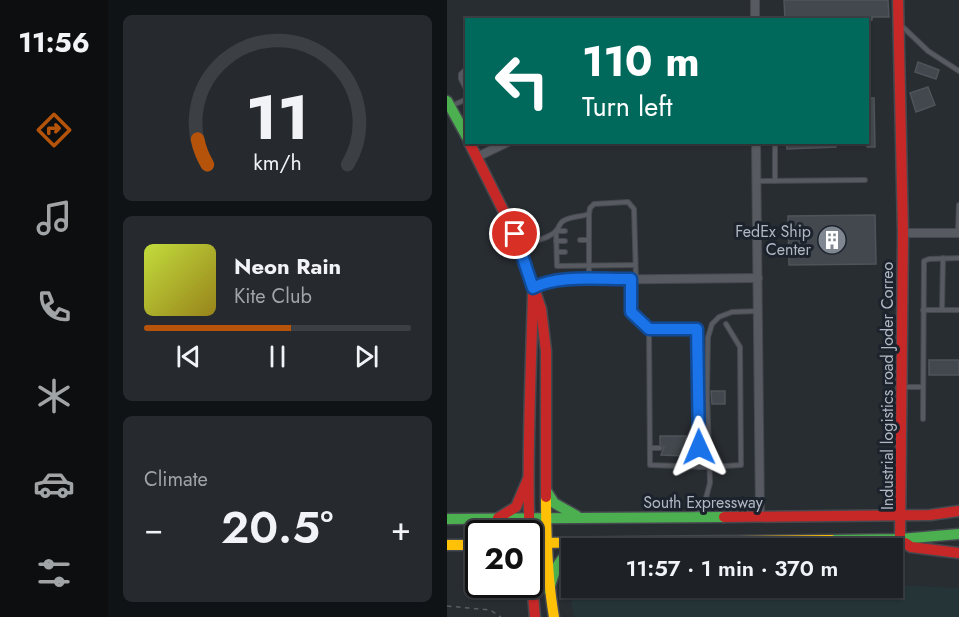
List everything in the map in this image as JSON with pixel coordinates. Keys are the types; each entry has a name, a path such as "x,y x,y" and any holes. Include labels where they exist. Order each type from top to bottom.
{"main road":[{"name":"Industrial logistics road Joder Correo","path":"898,0 903,233 900,538"},
{"path":"449,104 465,133"},
{"path":"470,144 515,234 541,309 546,351 546,543 549,590 554,617"},
{"path":"529,519 533,288"},
{"path":"495,519 516,507 528,479"},
{"path":"856,516 876,512 888,505 902,485"},
{"path":"547,492 554,503 580,518"},
{"name":"South Expressway","path":"447,519 902,516 959,511"},
{"path":"903,539 959,534"},
{"path":"903,541 911,548 959,553"},
{"path":"546,543 561,543"},
{"path":"447,545 465,546"},
{"path":"549,590 557,563 561,560"},
{"path":"533,598 535,617"}],"street":[{"path":"755,0 755,18"},
{"path":"477,157 504,144"},
{"path":"756,144 760,517"},
{"path":"903,233 958,233"},
{"path":"533,288 556,281 758,278"}],"lane":[{"path":"899,20 906,32 917,42 959,71"},
{"path":"465,70 461,74 461,79 465,88"},
{"path":"449,104 465,100"},
{"path":"775,144 775,181"},
{"path":"757,181 865,180"},
{"path":"589,280 590,208 594,204 624,201 634,209 635,265 631,312 649,329 697,329 699,466"},
{"path":"958,233 959,205"},
{"path":"589,214 566,219 559,224 556,231 557,266 635,265"},
{"path":"580,230 589,230"},
{"path":"519,246 556,231 565,231"},
{"path":"580,240 589,240"},
{"path":"557,241 565,241"},
{"path":"557,252 565,252"},
{"path":"581,252 589,252"},
{"path":"942,310 943,258"},
{"path":"923,419 924,261 959,258"},
{"path":"923,310 959,310"},
{"path":"689,517 704,505 710,483 707,392 708,337 712,324 719,317 732,312 759,311"},
{"path":"649,329 650,465 709,467 741,465 740,347 726,324"},
{"path":"903,387 922,387"},
{"path":"686,447 699,447"},
{"path":"650,448 660,448"}],"path":[{"path":"447,606 490,609 501,617"}],"shaded area":[{"path":"903,585 959,588 959,617 574,617 571,603 574,598 903,598"}],"building":[{"path":"784,0 888,0 889,17 872,17 872,20 869,18 785,18"},
{"path":"918,62 939,70 936,79 915,72"},
{"path":"928,87 935,105 916,112 910,93"},
{"path":"869,98 874,98 875,147 867,147 869,144"},
{"path":"786,144 836,144 836,147 787,149"},
{"name":"FedEx Ship Center","path":"875,215 876,264 789,265 788,216"},
{"path":"929,360 959,360 959,375 929,375"},
{"path":"711,391 725,391 725,404 712,404"},
{"path":"660,436 686,436 686,443 682,448 686,451 686,456 661,455 664,447 660,444"}],"traffic: fast":[{"path":"447,101 465,133"},
{"path":"547,492 554,503 577,516"},
{"path":"447,519 724,517"},
{"path":"903,539 959,534"},
{"path":"549,590 556,568 561,560"}],"traffic: slow":[{"path":"546,497 547,557 554,617"},
{"path":"543,543 561,543"},
{"path":"447,545 465,545"}],"traffic: jam":[{"path":"898,0 903,233 900,538"},
{"path":"470,144 515,234 541,309 546,351 546,497"},
{"path":"533,294 529,496 535,617"},
{"path":"498,518 516,507 528,479"},
{"path":"724,517 930,515 959,511"},
{"path":"905,543 911,547 959,553"}],"place":[{"name":"FedEx Ship Center","path":"832,240"}],"route":[{"path":"515,234 533,288 556,281 631,279 631,312 649,329 697,329 699,447"}]}
